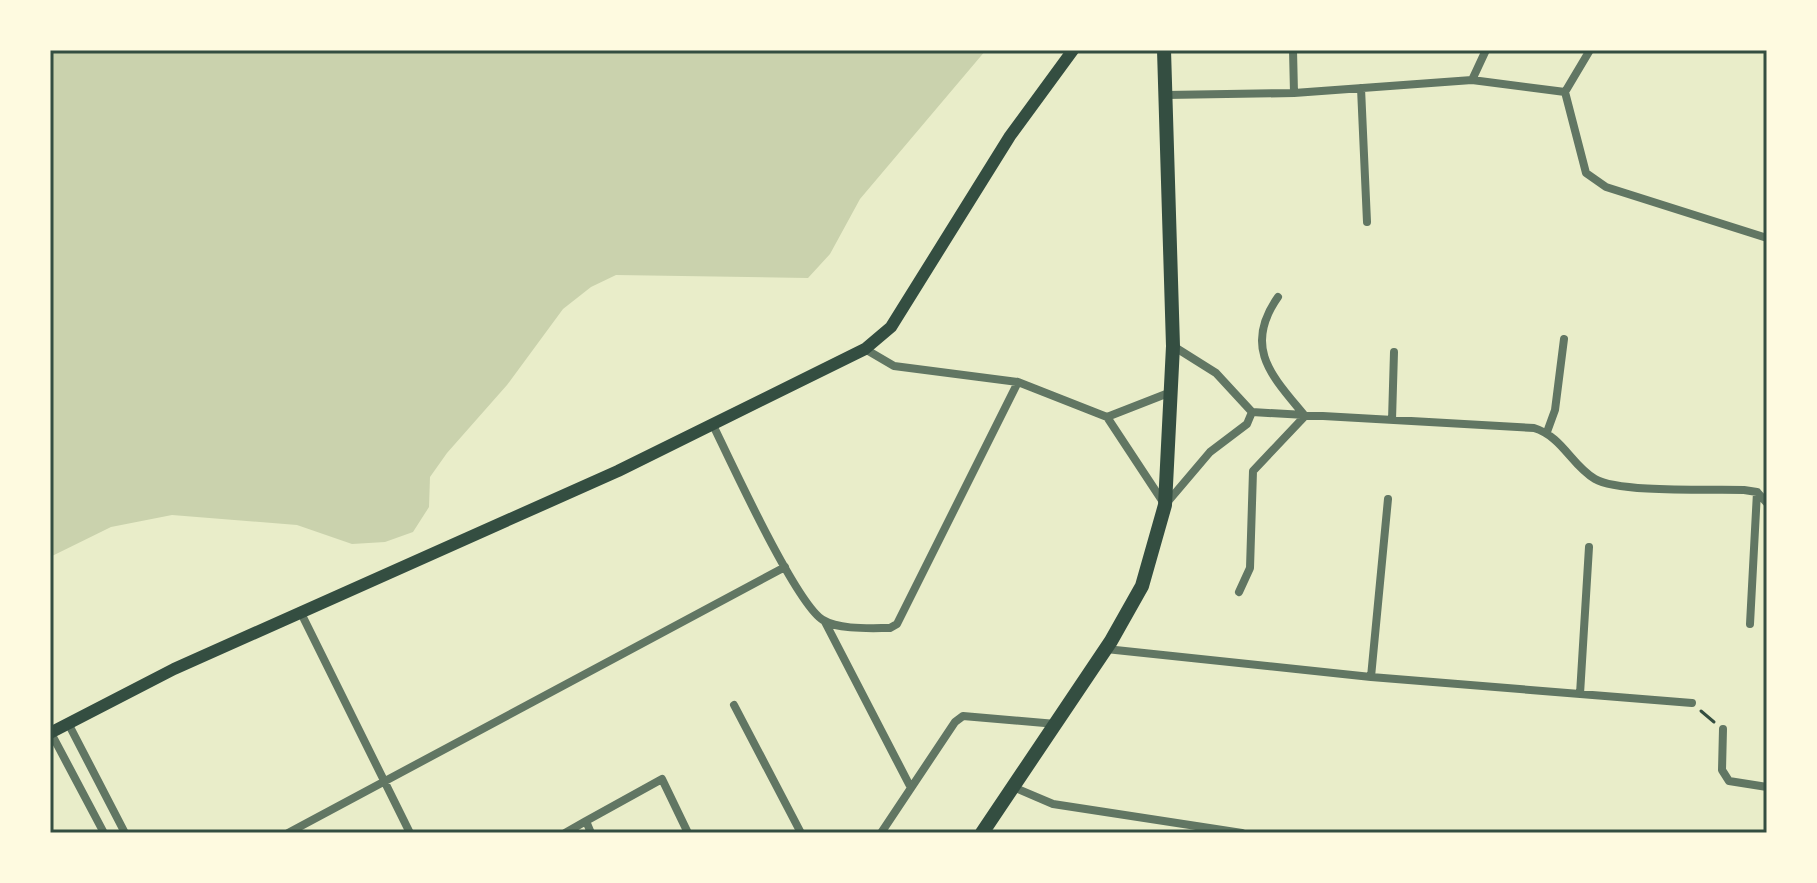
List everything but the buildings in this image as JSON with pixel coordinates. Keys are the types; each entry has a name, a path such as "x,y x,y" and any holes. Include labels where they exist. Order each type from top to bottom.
{"main road":[{"path":"51,733 300,611 618,471 865,349 891,327 1010,136 1073,50"},
{"path":"982,833 1058,724 1142,586 1165,505 1173,346 1164,50"}],"street":[{"path":"1293,50 1294,93"},
{"path":"1472,80 1486,50"},
{"path":"1590,50 1565,92 1586,173 1606,187 1767,238"},
{"path":"1166,95 1294,93 1472,80 1565,92"},
{"path":"1361,88 1367,222"},
{"path":"1278,297 1266,313 1263,360 1305,416"},
{"path":"1547,432 1555,410 1564,339"},
{"path":"1173,346 1216,373 1252,412 1534,428 1547,432 1588,474 1609,485 1757,492 1767,503"},
{"path":"865,349 894,366 1018,382 1107,417 1165,505 1210,452 1247,424 1252,412"},
{"path":"1392,420 1394,352"},
{"path":"825,622 881,628 897,624 1018,382"},
{"path":"1107,417 1171,392"},
{"path":"1239,592 1250,568 1253,471 1305,416"},
{"path":"712,423 785,567 825,622 911,788"},
{"path":"1750,624 1757,492"},
{"path":"1371,677 1388,499"},
{"path":"1580,694 1589,547"},
{"path":"288,833 785,567"},
{"path":"300,611 410,833"},
{"path":"1106,649 1371,677 1692,703"},
{"path":"734,705 801,833"},
{"path":"881,833 955,722 963,716 1058,724"},
{"path":"68,723 125,833"},
{"path":"1723,729 1722,770 1729,781 1767,787"},
{"path":"51,733 104,833"},
{"path":"565,833 662,779 688,833"},
{"path":"1013,787 1053,804 1242,833"},
{"path":"586,821 591,833"}],"path":[{"path":"1692,703 1723,729"}],"green space":[{"path":"50,50 986,50 860,199 830,254 808,278 616,275 591,287 563,309 507,385 430,477 429,507 413,532 385,542 352,544 297,525 172,515 111,527 50,557"}]}
